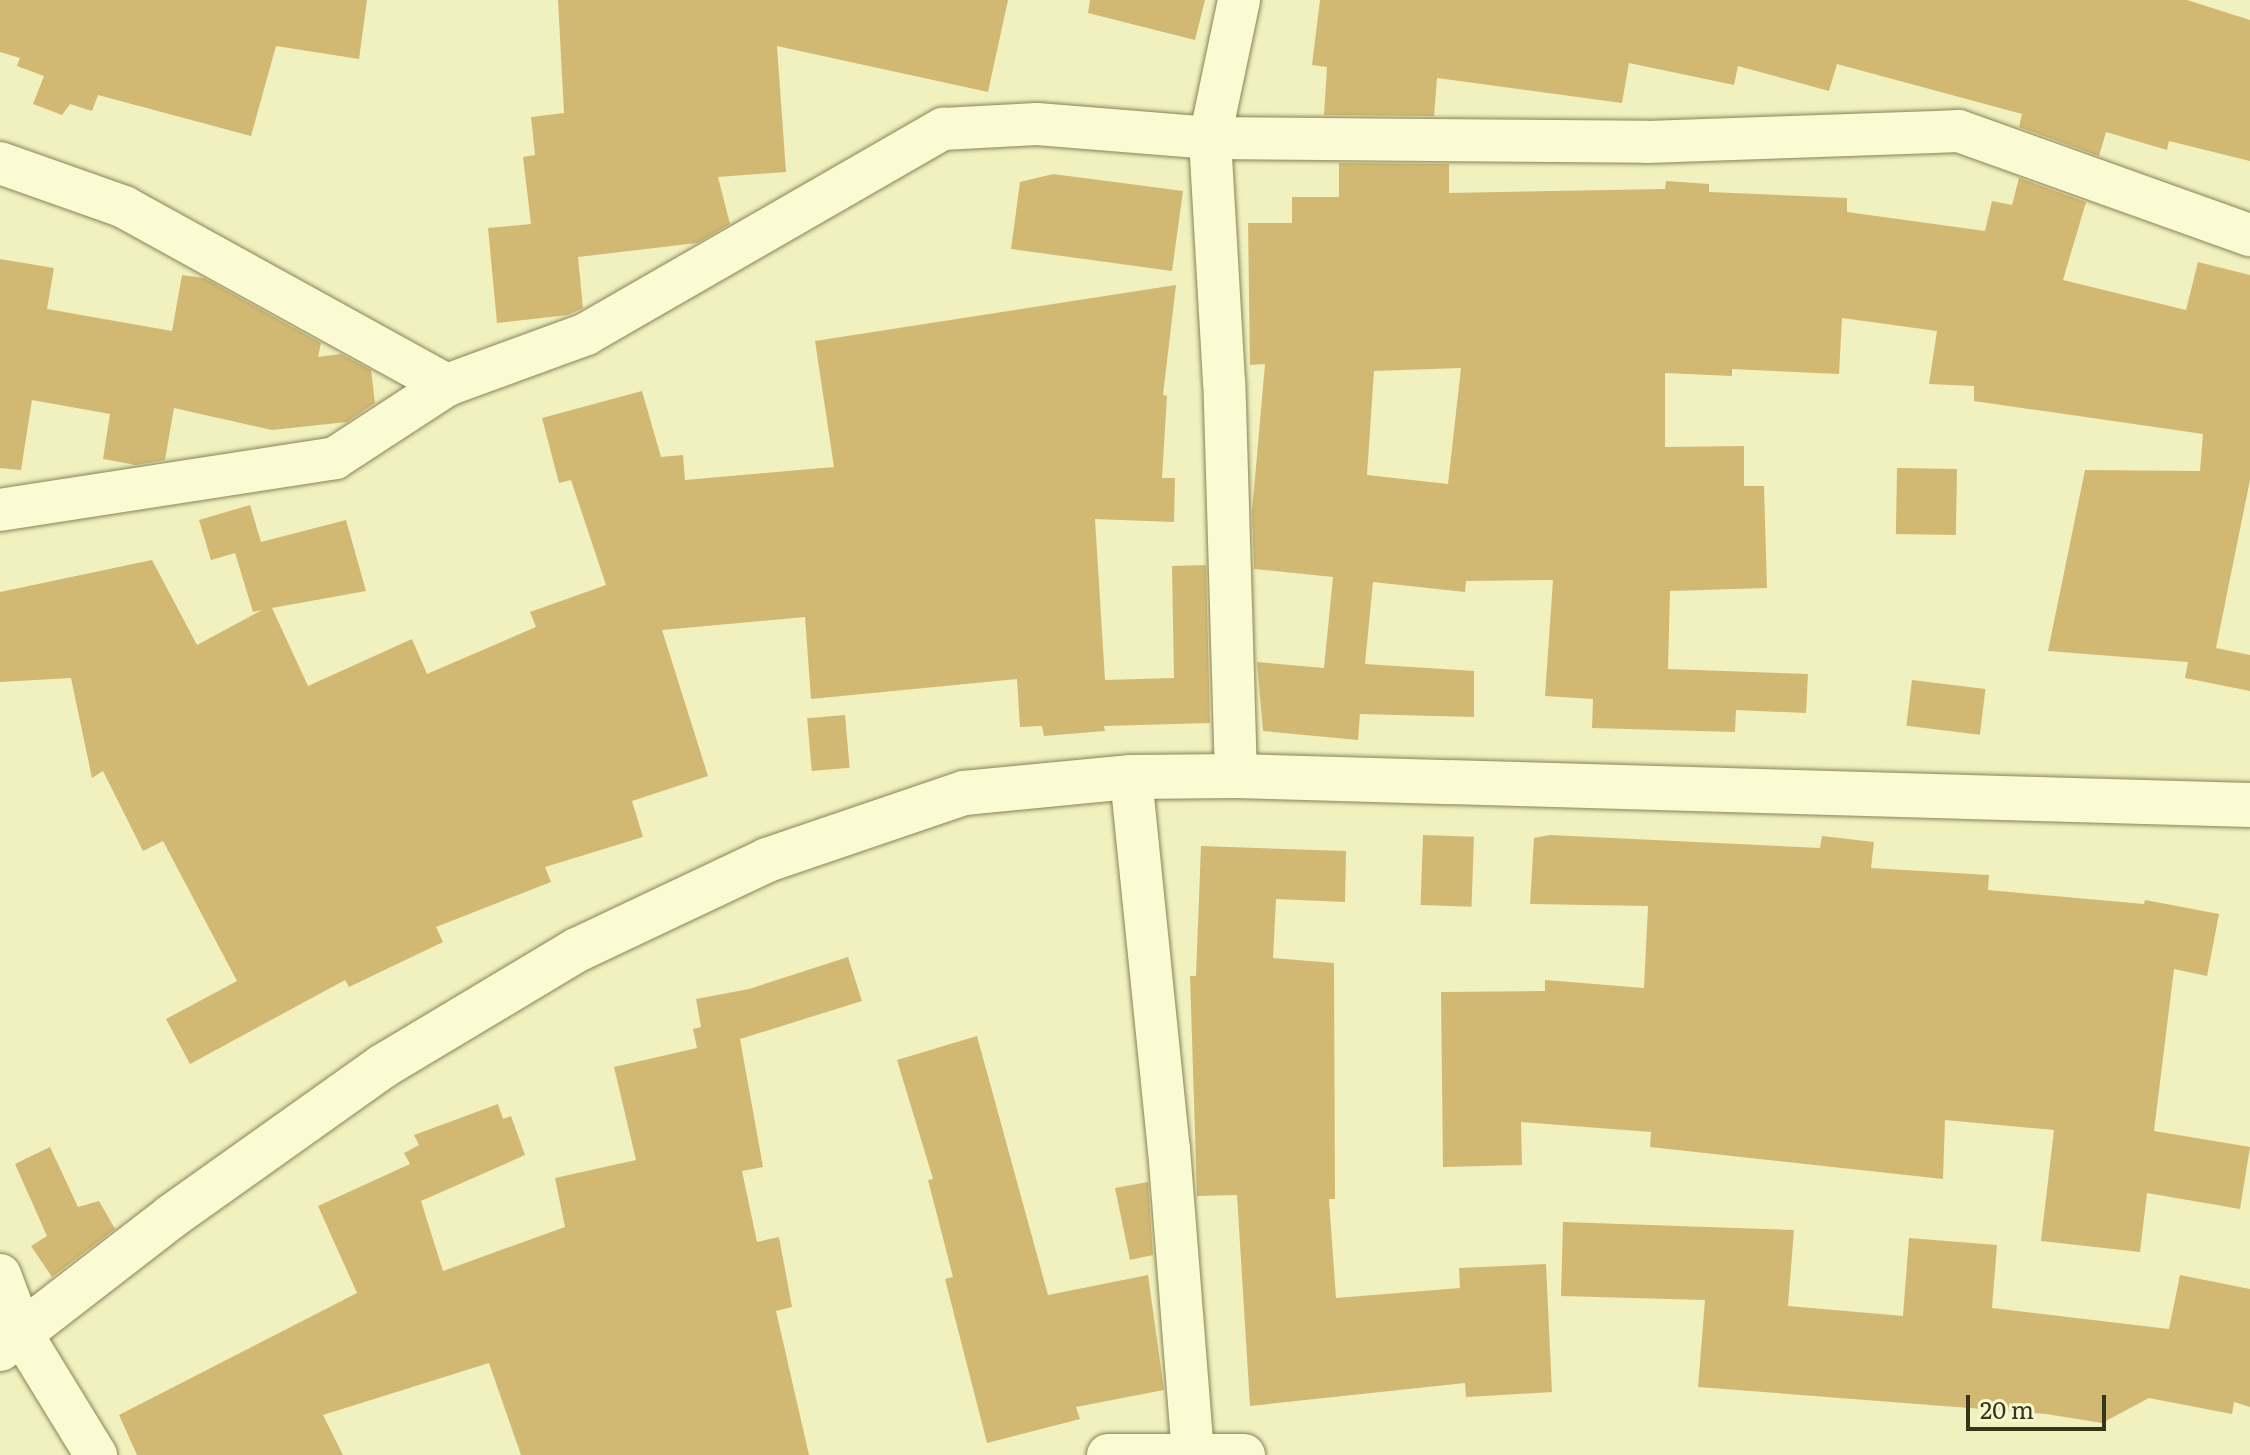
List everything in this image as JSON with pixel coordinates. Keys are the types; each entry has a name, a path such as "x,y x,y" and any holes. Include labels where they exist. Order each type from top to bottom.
{"street":[{"path":"1236,776 1224,382 1210,138 1239,0"},
{"path":"0,510 335,458 447,385 586,334 943,129 1037,124 1210,138 1647,142 1959,131 2250,235"},
{"path":"0,163 124,207 447,385"},
{"path":"12,1343 172,1216 383,1066 577,950 767,860 964,793 1131,777 1236,776 2250,805"},
{"path":"1131,777 1193,1453"},
{"path":"0,1275 12,1343 96,1455"},
{"path":"1108,1455 1244,1455"}],"building":[{"path":"0,0 367,0 359,59 276,46 251,136 98,95 92,111 70,104 62,115 33,104 44,76 17,66 20,58 0,52"},
{"path":"558,0 1008,0 988,92 777,46 786,172 718,177 730,224 697,243 578,257 583,308 568,315 497,323 488,228 531,224 523,157 535,155 531,117 564,113"},
{"path":"1090,0 1205,0 1195,40 1088,13"},
{"path":"1320,0 2187,0 2250,20 2250,161 2169,141 2167,150 2106,132 2099,156 2019,127 2022,114 1837,64 1829,91 1738,66 1734,85 1629,63 1622,103 1437,78 1434,116 1324,115 1327,67 1312,65"},
{"path":"1339,163 1449,164 1449,193 1665,189 1666,181 1709,184 1709,192 1847,198 1847,212 1985,231 1992,201 2012,205 2019,178 2086,202 2063,280 2186,310 2198,262 2250,275 2250,480 2216,648 2250,655 2250,691 2185,678 2188,662 2048,651 2085,470 2200,471 2203,434 1974,401 1974,386 1929,384 1937,331 1842,318 1839,374 1732,369 1732,376 1665,373 1665,447 1744,446 1744,486 1764,486 1767,588 1670,591 1668,669 1808,674 1806,713 1736,710 1735,732 1592,728 1593,699 1545,696 1553,580 1466,581 1465,592 1373,582 1365,664 1474,671 1474,717 1360,714 1358,740 1263,731 1257,662 1324,668 1333,577 1254,569 1252,512 1265,364 1250,365 1248,223 1292,223 1292,197 1339,197","holes":["1461,368 1448,484 1367,475 1374,371"]},
{"path":"1053,174 1183,191 1172,271 1011,249 1020,182"},
{"path":"0,259 54,268 47,309 172,331 182,275 204,278 321,343 318,357 341,354 371,370 375,403 347,422 272,430 174,408 165,460 136,465 103,459 110,414 32,400 21,470 0,468"},
{"path":"1176,285 1163,395 1167,396 1162,478 1175,478 1174,522 1095,519 1105,680 1174,678 1172,566 1206,565 1210,723 1104,726 1105,731 1044,736 1042,726 1020,727 1017,679 811,699 805,617 662,630 708,776 632,801 643,837 545,867 551,882 436,927 443,942 349,987 345,980 190,1064 166,1019 237,981 163,841 143,851 103,771 92,778 71,678 0,682 0,592 152,560 197,645 262,610 253,612 235,553 211,560 199,520 250,505 261,542 346,520 366,591 272,608 308,686 412,639 427,674 536,627 530,612 606,585 571,480 559,483 542,418 642,391 661,457 683,455 685,480 834,467 815,341"},
{"path":"1897,468 1957,469 1956,535 1896,534"},
{"path":"1912,680 1985,689 1980,735 1906,726"},
{"path":"845,715 850,768 812,771 807,718"},
{"path":"1423,835 1474,837 1472,907 1421,905"},
{"path":"1550,835 1820,848 1822,836 1874,842 1871,868 1989,875 1988,890 2144,904 2145,900 2219,914 2207,976 2174,969 2154,1131 2250,1147 2240,1209 2147,1193 2140,1252 2041,1241 2054,1130 1945,1120 1943,1179 1650,1147 1651,1132 1521,1122 1522,1165 1443,1167 1441,992 1545,991 1545,980 1644,988 1648,906 1530,904 1534,838"},
{"path":"1201,846 1346,851 1345,902 1276,899 1273,958 1334,963 1335,1199 1329,1199 1336,1298 1460,1288 1459,1268 1546,1264 1552,1392 1466,1397 1465,1383 1250,1406 1237,1195 1197,1196 1190,976 1196,976"},
{"path":"848,957 862,1001 740,1039 763,1167 742,1171 757,1242 779,1237 792,1307 776,1311 809,1455 521,1455 489,1363 323,1415 343,1455 137,1455 119,1415 357,1293 318,1206 410,1164 404,1153 419,1145 414,1135 498,1104 503,1119 511,1116 525,1155 421,1201 443,1271 565,1227 555,1178 636,1160 614,1067 697,1048 693,1029 701,1027 696,999 749,989"},
{"path":"977,1036 1048,1295 1148,1275 1164,1390 1076,1407 1080,1419 987,1443 945,1279 953,1277 928,1180 933,1179 897,1060"},
{"path":"50,1147 78,1207 99,1201 115,1229 52,1277 31,1246 47,1236 15,1164"},
{"path":"1148,1182 1153,1255 1130,1260 1115,1188"},
{"path":"1563,1222 1794,1230 1788,1306 1903,1316 1909,1238 1997,1245 1992,1308 2169,1329 2180,1275 2250,1289 2250,1407 2234,1402 2232,1414 2149,1398 2102,1423 2046,1414 1698,1387 1705,1300 1561,1296"}]}
